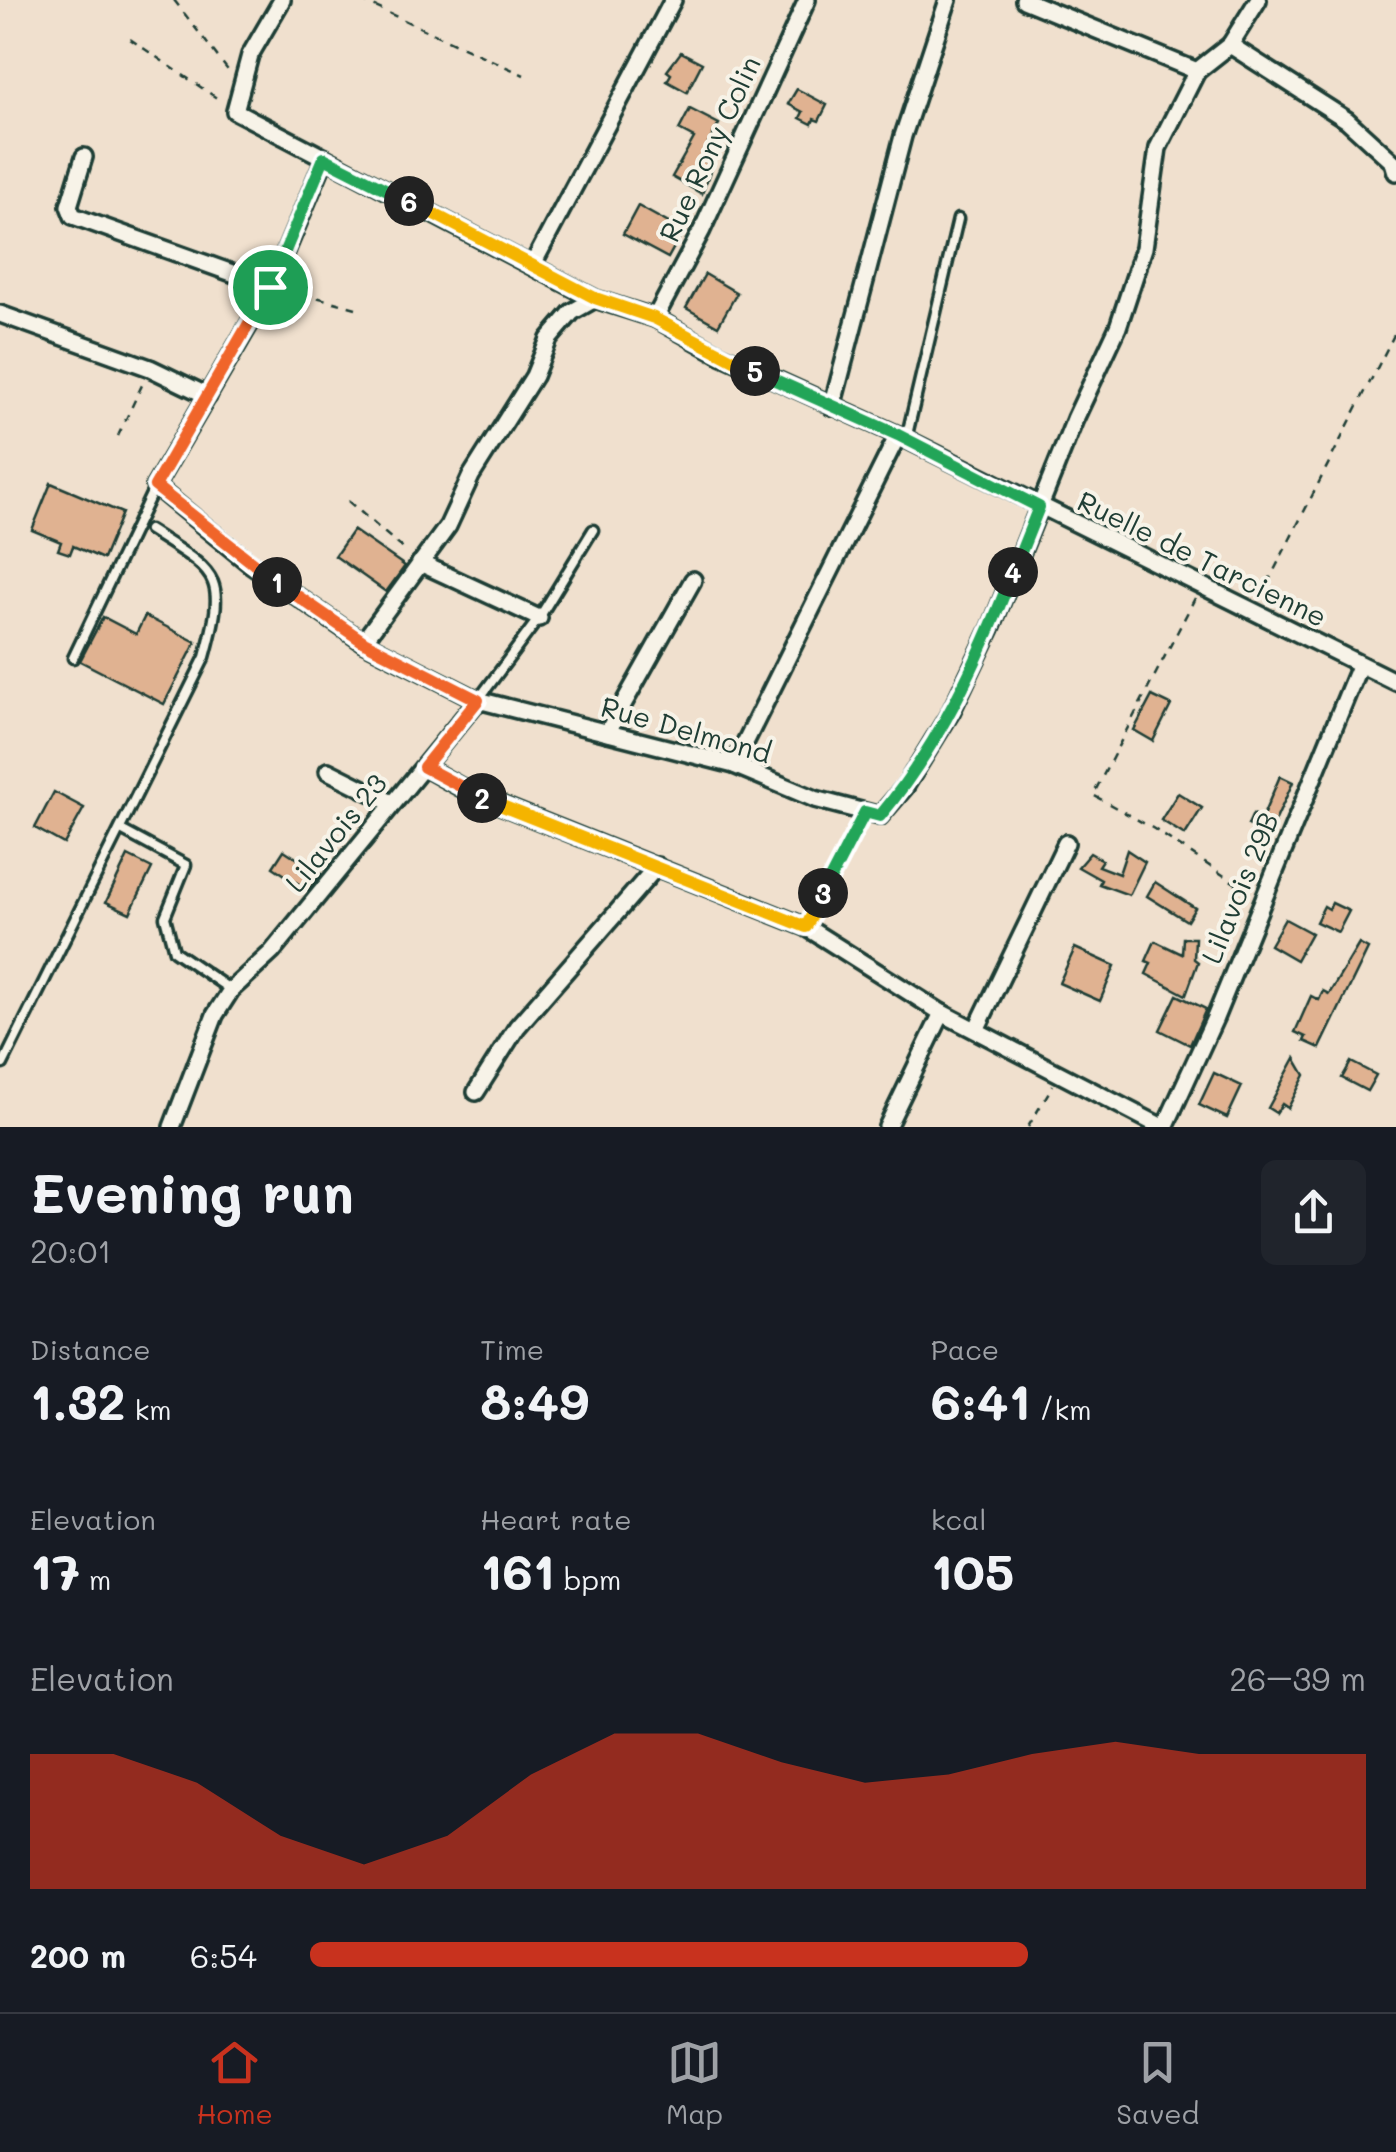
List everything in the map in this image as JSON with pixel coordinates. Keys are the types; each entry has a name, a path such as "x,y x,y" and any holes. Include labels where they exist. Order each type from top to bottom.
{"street":[{"path":"235,111 250,55 282,0"},
{"path":"533,264 673,0"},
{"name":"Rue Rony Colin","path":"654,318 702,230 807,0"},
{"path":"832,407 903,136 948,0"},
{"path":"865,812 880,816 905,786 950,712 991,628 1118,326 1144,248 1158,148 1198,72 1230,44 1258,0"},
{"path":"1032,1 1198,72"},
{"path":"1230,44 1347,120 1393,162 1396,172"},
{"name":"Ruelle de Tarcienne","path":"235,111 595,298 654,318 1254,608 1396,682"},
{"path":"84,157 69,206 73,216 271,286"},
{"path":"155,486 271,286 324,158"},
{"path":"364,642 448,526 471,476 534,376 548,339 572,312 595,298"},
{"path":"0,314 150,368 208,396"},
{"path":"734,764 902,437"},
{"name":"Rue Delmond","path":"155,486 250,564 364,642 478,700 542,712 607,733 734,764 815,798 865,812"},
{"path":"420,564 539,618"},
{"path":"607,733 694,580"},
{"name":"Lilavois 29B","path":"1162,1127 1215,1018 1359,666"},
{"name":"Lilavois 23","path":"172,1127 215,1016 232,990 272,952 478,700"},
{"path":"424,767 473,794 806,927 942,1013 1162,1127"},
{"path":"328,771 392,802"},
{"path":"976,1030 1066,844"},
{"path":"476,1092 517,1027 657,866"},
{"path":"887,1127 942,1013"},
{"path":"1147,1127 1162,1127"}],"lane":[{"path":"902,437 958,220"},
{"path":"73,658 155,486"},
{"path":"0,1062 122,830 206,657 215,621 217,583 205,567 149,530"},
{"name":"Lilavois 23","path":"478,700 539,618 593,530"},
{"path":"122,830 186,864 166,917 174,951 232,990"}],"path":[{"path":"174,0 240,86"},
{"path":"360,0 524,76"},
{"path":"130,39 235,111"},
{"path":"271,286 356,308"},
{"path":"1254,608 1396,330"},
{"path":"118,436 150,368"},
{"path":"348,501 420,564"},
{"path":"1202,584 1093,795 1154,829 1261,900"},
{"path":"806,927 865,812"},
{"path":"1028,1127 1060,1073"}],"building":[{"path":"681,52 702,63 687,92 667,81 671,74 667,71"},
{"path":"797,89 827,105 819,121 814,119 812,124 800,118 803,112 788,104"},
{"path":"690,109 719,124 700,158 712,165 702,194 672,177 694,138 679,130"},
{"path":"638,206 683,231 668,258 623,234"},
{"path":"705,274 737,293 718,326 686,308"},
{"path":"51,483 122,513 103,559 73,546 70,554 58,550 61,542 32,530"},
{"path":"353,530 405,566 386,592 335,556"},
{"path":"145,616 196,642 164,704 80,661 103,617 136,634"},
{"path":"1152,696 1171,705 1153,741 1134,730"},
{"path":"1280,776 1293,782 1269,835 1248,825 1253,814 1262,818"},
{"path":"54,792 84,808 64,844 35,828"},
{"path":"1178,793 1202,808 1185,835 1161,820"},
{"path":"284,850 321,874 308,890 273,867"},
{"path":"1127,850 1145,862 1129,895 1099,884 1101,880 1078,867 1090,853 1102,860 1098,866 1119,874"},
{"path":"128,856 152,868 130,913 106,902"},
{"path":"1155,882 1195,908 1187,921 1147,896"},
{"path":"1332,903 1349,911 1338,932 1316,922 1324,906 1329,909"},
{"path":"1285,919 1311,933 1296,960 1270,945"},
{"path":"1183,938 1195,938 1194,959 1198,962 1186,995 1146,974 1151,963 1146,961 1155,941 1182,954"},
{"path":"1359,944 1368,949 1320,1048 1304,1041 1306,1037 1295,1032 1311,996 1319,1000 1323,991 1329,994"},
{"path":"1075,948 1115,966 1100,1001 1059,983"},
{"path":"1177,995 1206,1009 1190,1045 1160,1030"},
{"path":"1295,1058 1305,1075 1288,1108 1282,1104 1276,1113 1268,1108"},
{"path":"1351,1062 1376,1075 1367,1091 1342,1078"},
{"path":"1214,1073 1242,1086 1227,1118 1199,1105"}],"route":[{"path":"324,158 595,298 654,318 719,354 898,435 1039,507 991,628 950,712 905,786 880,816 865,812 806,927 473,794 424,767 478,700 364,642 250,564 155,486 270,287 324,158"}]}
